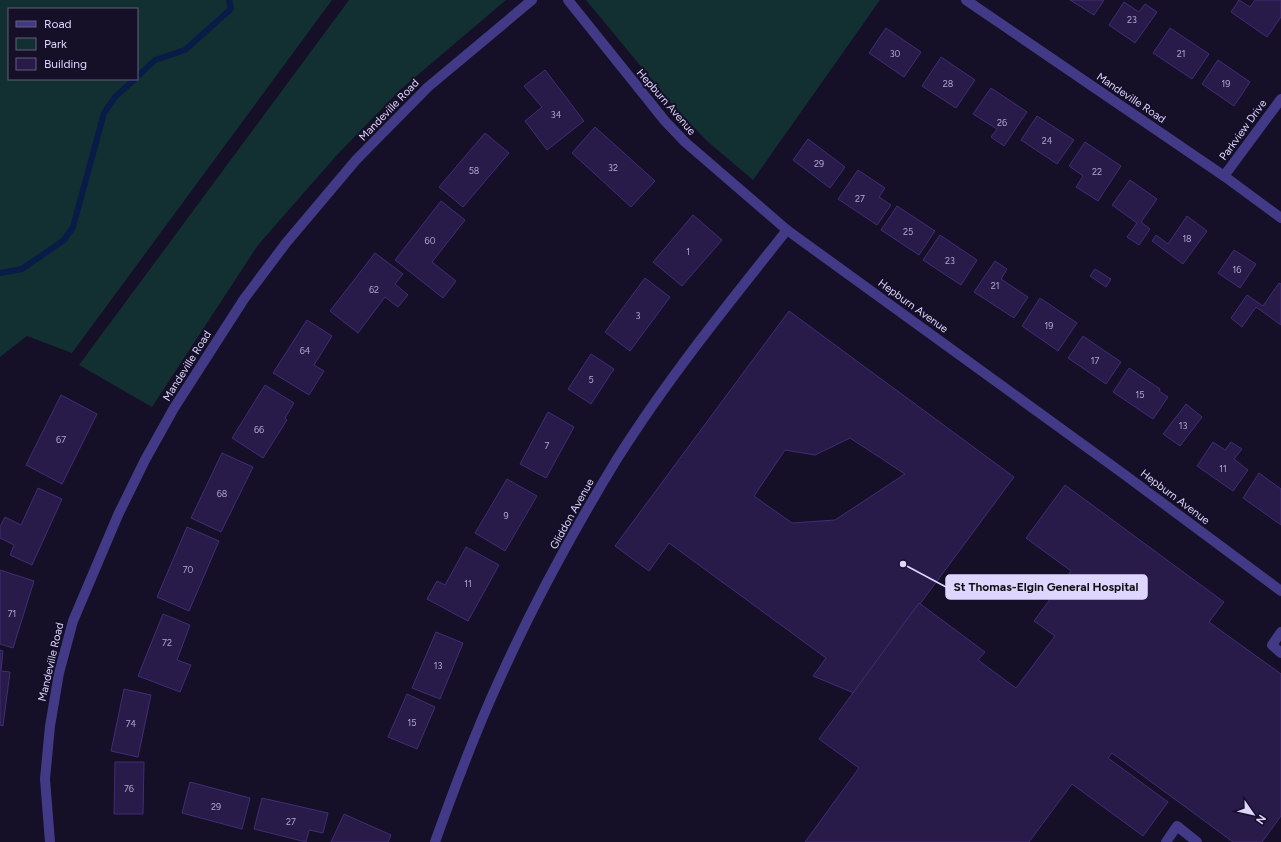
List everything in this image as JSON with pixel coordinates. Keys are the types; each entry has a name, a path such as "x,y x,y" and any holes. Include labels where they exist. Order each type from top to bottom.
{"street":[{"name":"Mandeville Road","path":"50,842 45,779 50,726 59,673 73,621 118,515 145,460 174,408 244,299 286,243 356,160 428,87 532,0"},
{"name":"Hepburn Avenue","path":"568,0 660,115 685,142 787,230 1125,475 1281,591"},
{"name":"Mandeville Road","path":"966,0 1224,176 1281,218"},
{"name":"Parkview Drive","path":"1224,176 1281,99"},
{"name":"Gliddon Avenue","path":"435,842 458,778 501,675 540,596 591,504 618,459 660,395 704,334 787,230"},
{"path":"1281,632 1272,645 1281,653"},
{"path":"1166,842 1177,826 1197,842"}],"green space":[{"path":"0,0 332,0 72,353 27,336 0,357"},
{"path":"349,0 506,0 400,90 336,156 258,245 152,407 79,365"},
{"path":"586,0 880,0 753,180 707,141 677,110"}],"building":[{"path":"1070,0 1104,0 1094,15"},
{"path":"1239,0 1250,7 1255,0 1281,0 1281,17 1267,37 1231,12"},
{"path":"1124,2 1139,12 1145,4 1157,12 1135,43 1109,25"},
{"path":"886,28 921,52 904,77 869,53"},
{"path":"1170,28 1209,54 1192,79 1153,53"},
{"path":"941,57 975,80 956,108 922,86"},
{"path":"1218,60 1250,82 1234,106 1202,84"},
{"path":"545,70 584,121 547,150 525,121 542,107 524,86"},
{"path":"991,88 1027,112 1004,146 991,137 997,129 973,114"},
{"path":"1037,116 1074,140 1057,164 1021,140"},
{"path":"595,127 655,181 631,207 572,153"},
{"path":"485,133 509,153 463,207 439,187"},
{"path":"808,139 845,167 830,188 793,160"},
{"path":"1085,142 1121,166 1098,201 1076,187 1083,176 1069,166"},
{"path":"858,170 885,188 879,197 891,205 877,225 838,199"},
{"path":"1130,180 1157,199 1141,222 1150,229 1139,245 1127,237 1137,223 1112,205"},
{"path":"441,201 465,220 432,262 456,281 443,298 395,260"},
{"path":"897,206 935,231 919,255 881,230"},
{"path":"693,215 722,240 682,286 653,262"},
{"path":"1187,216 1207,231 1183,264 1152,241 1156,235 1168,244"},
{"path":"940,235 977,260 961,285 923,260"},
{"path":"1234,250 1256,264 1240,288 1218,273"},
{"path":"375,253 403,274 395,284 408,295 398,307 385,297 358,333 330,311"},
{"path":"995,261 1007,269 1001,279 1028,297 1014,318 974,292"},
{"path":"1095,269 1111,279 1106,287 1090,276"},
{"path":"645,278 670,297 630,351 605,332"},
{"path":"1279,283 1281,284 1281,325 1256,307 1242,327 1231,318 1247,295 1263,306"},
{"path":"1040,298 1077,323 1058,351 1022,326"},
{"path":"789,311 1014,477 854,693 813,676 826,658 669,543 649,571 615,546","holes":["850,438 905,474 835,520 792,523 754,496 785,450 815,455"]},
{"path":"307,320 332,336 314,365 324,371 309,395 273,373"},
{"path":"1083,336 1121,362 1106,384 1068,358"},
{"path":"591,354 614,369 591,404 568,389"},
{"path":"1129,368 1160,389 1159,391 1168,397 1153,419 1113,392"},
{"path":"265,385 294,403 285,418 287,420 263,458 232,438"},
{"path":"61,395 97,414 62,484 26,465"},
{"path":"1186,404 1202,417 1180,446 1163,434"},
{"path":"548,412 574,427 546,478 520,464"},
{"path":"1213,442 1225,450 1231,442 1242,449 1234,459 1248,470 1233,491 1197,466"},
{"path":"222,453 253,467 221,532 191,518"},
{"path":"1259,473 1281,489 1281,525 1243,498"},
{"path":"507,479 537,496 505,551 475,533"},
{"path":"1065,485 1224,602 1209,622 1281,674 1281,816 1262,842 1233,842 1112,753 1108,758 1168,802 1143,836 1072,784 1029,842 805,842 859,768 819,739 919,603 985,652 978,660 1016,688 1055,636 1034,621 1071,571 1026,538"},
{"path":"38,488 62,499 32,565 10,555 14,545 0,538 0,527 5,517 21,525"},
{"path":"187,527 219,541 189,611 157,597"},
{"path":"466,547 499,565 468,621 427,599 437,581 445,585"},
{"path":"0,570 34,581 13,648 0,644"},
{"path":"163,614 190,625 177,660 191,665 180,692 138,676"},
{"path":"436,632 463,643 440,699 412,688"},
{"path":"0,650 3,651 1,671 10,672 3,726 0,725"},
{"path":"124,689 151,695 138,757 111,751"},
{"path":"407,694 435,707 417,749 388,737"},
{"path":"115,762 144,762 143,814 114,814"},
{"path":"190,782 250,798 242,829 182,813"},
{"path":"262,798 328,813 323,833 309,830 306,842 254,829"},
{"path":"344,814 391,835 388,842 331,842"}],"waterway":[{"path":"138,76 155,60 185,50 231,9 229,0"},
{"path":"0,273 22,269 64,240 73,227 104,113 115,97 134,80"}],"place":[{"name":"St Thomas-Elgin General Hospital","path":"903,564"}]}
